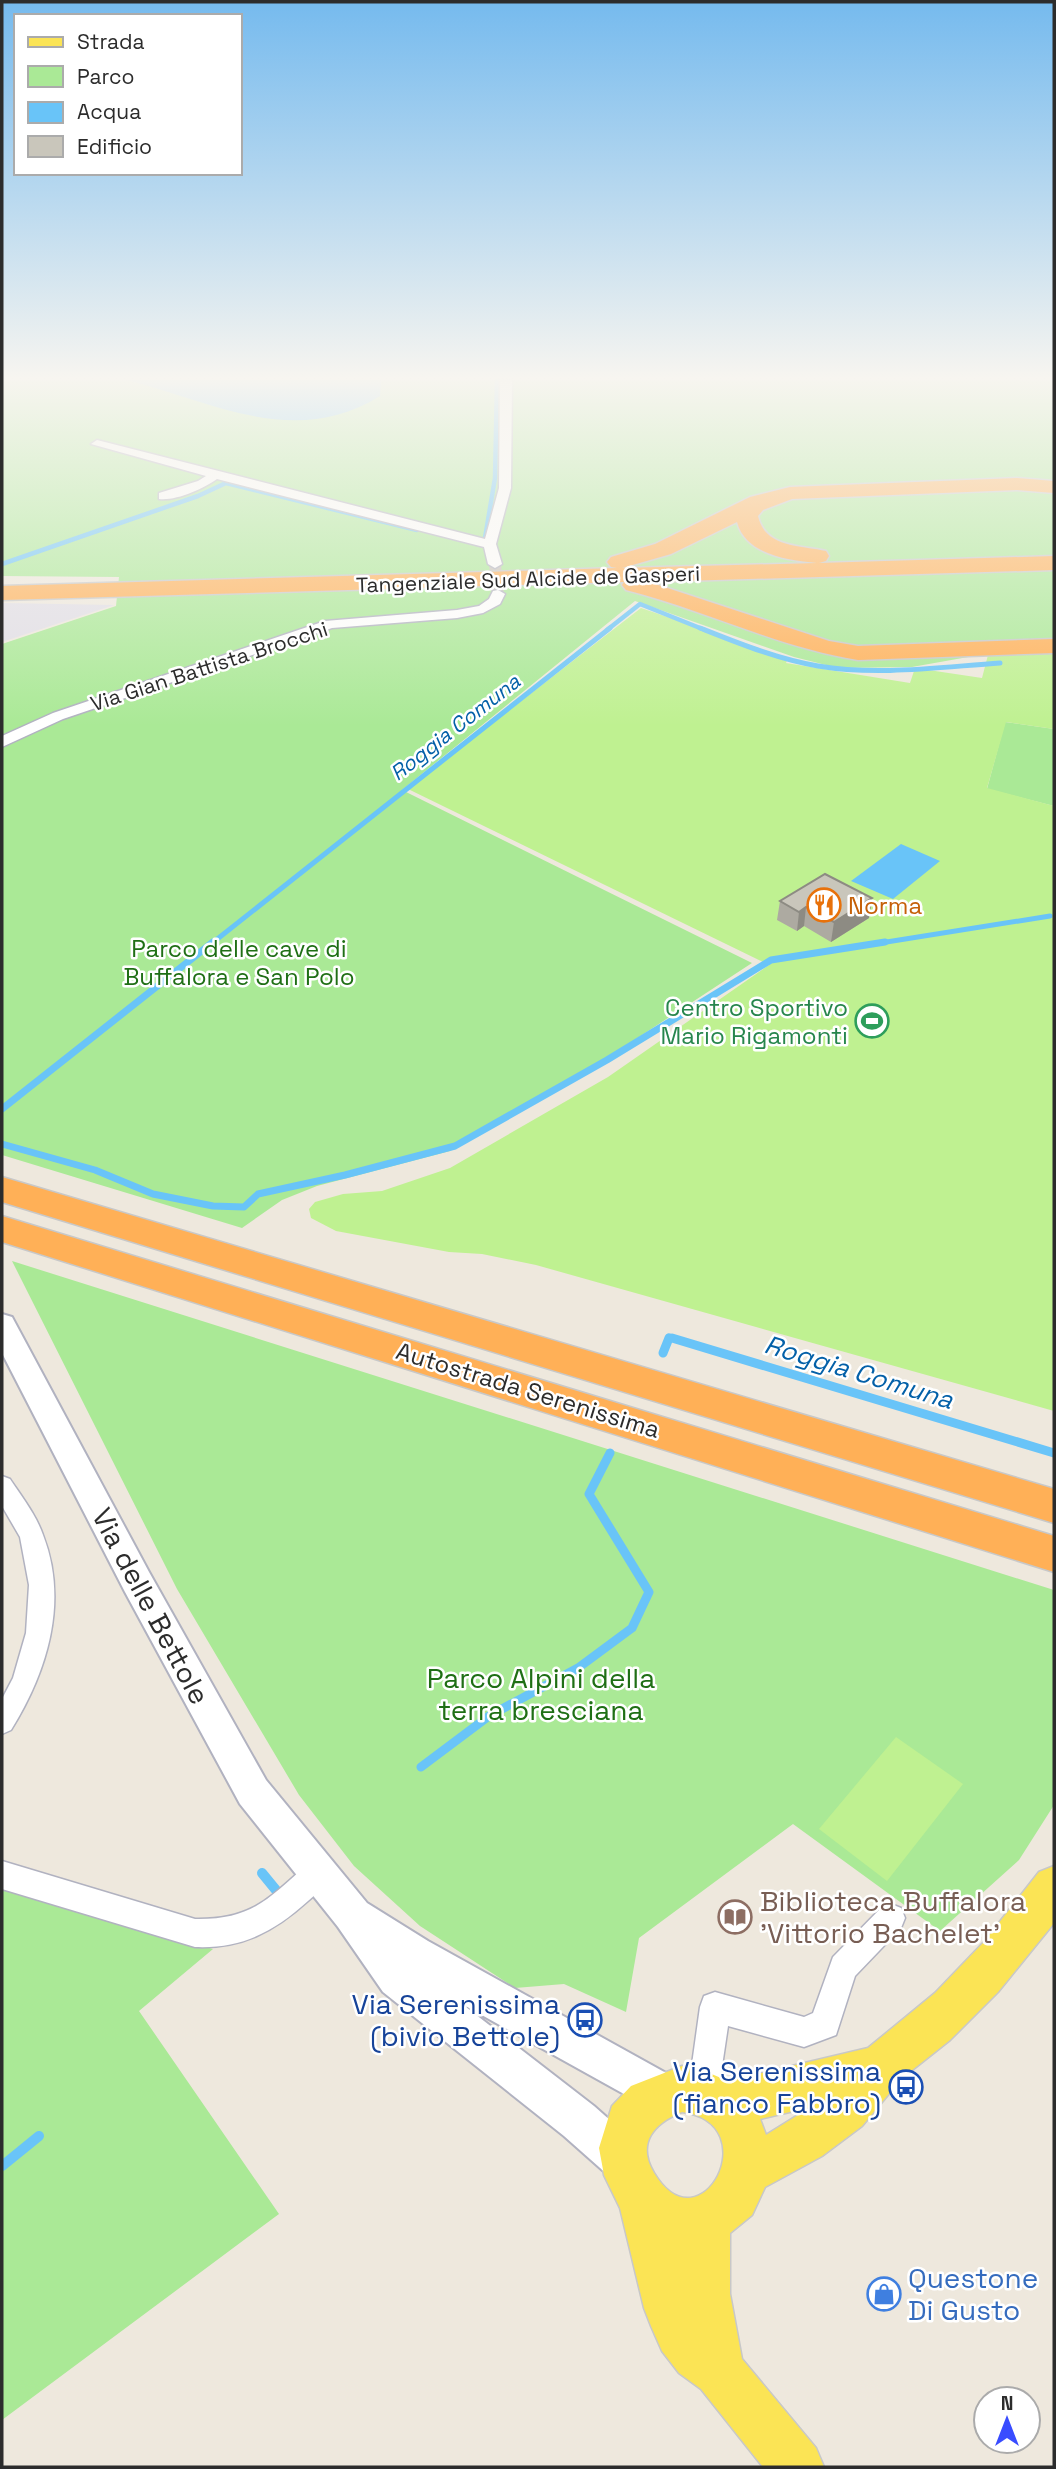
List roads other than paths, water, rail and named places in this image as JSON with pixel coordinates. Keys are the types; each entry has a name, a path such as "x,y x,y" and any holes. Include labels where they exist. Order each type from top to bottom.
{"highway":[{"path":"461,577 509,566 633,560 668,548 758,502 782,495"},
{"path":"758,502 747,515 751,531 766,544 799,555 924,553 984,561"},
{"name":"Tangenziale Sud Alcide de Gasperi","path":"2,593 984,561 1054,555"},
{"path":"781,635 766,611 767,600 785,583 811,577 921,573 984,561"},
{"name":"Tangenziale Sud Alcide de Gasperi","path":"984,561 1054,563"},
{"path":"461,577 494,584 622,583 667,594 825,649 858,653 1054,646"},
{"name":"Tangenziale Sud Alcide de Gasperi","path":"2,585 461,577"},
{"name":"Autostrada Serenissima","path":"2,1189 1054,1506"},
{"name":"Autostrada Serenissima","path":"2,1228 1054,1554"}],"main road":[{"name":"Via delle Bettole","path":"2,1325 136,1582 253,1792 352,1914 397,1978 579,2121 633,2181"},
{"path":"746,2172 816,2134 860,2095 879,2068 934,2024 984,1974 1030,1921 1054,1887"},
{"name":"Via delle Bettole","path":"352,1914 414,1955 696,2097"},
{"path":"797,2467 719,2371 697,2355 680,2333 669,2308 633,2181 624,2139 631,2119 643,2103 879,2068"},
{"path":"633,2181 662,2215 683,2221 706,2219 724,2209 739,2193 746,2172 747,2153 743,2135 735,2118 696,2097"},
{"path":"706,2219 705,2294 719,2371"}],"street":[{"path":"289,495 490,544"},
{"path":"495,565 490,544 503,495"},
{"name":"Via Gian Battista Brocchi","path":"2,742 58,716 330,624 457,614 483,609 495,601 498,594"},
{"path":"2,1486 31,1535 39,1563 42,1593 37,1647 29,1674 19,1698 2,1722"},
{"path":"2,1875 195,1933 216,1935 258,1925 319,1873"},
{"path":"696,2097 715,2007 804,2032 825,2024 843,1967 891,1918"}],"water":[{"path":"901,844 940,861 893,899 851,881"}],"waterway":[{"name":"Roggia Comuna","path":"2,564 200,495"},
{"name":"Roggia Comuna","path":"276,495 417,530"},
{"name":"Roggia Comuna","path":"485,538 492,495"},
{"name":"Roggia Comuna","path":"607,630 640,604 700,628"},
{"name":"Roggia Comuna","path":"211,944 610,628"},
{"name":"Roggia Comuna","path":"700,628 788,659 841,669 909,670 1000,663"},
{"name":"Roggia Comuna","path":"700,628 705,630"},
{"name":"Roggia Comuna","path":"874,944 1050,916"},
{"name":"Roggia Comuna","path":"2,1109 213,942"},
{"name":"Roggia Comuna","path":"2,1144 95,1170 153,1194 213,1206 244,1207 258,1194 345,1175 455,1146 607,1060 771,960 885,942"},
{"name":"Roggia Comuna","path":"668,1340 669,1337 672,1338"},
{"name":"Roggia Comuna","path":"663,1353 669,1338"},
{"name":"Roggia Comuna","path":"672,1338 1054,1453"},
{"name":"Roggia Comuna","path":"672,1338 678,1340"},
{"name":"Roggia Comuna","path":"421,1767 489,1716 578,1668 632,1628 649,1592 589,1494 610,1453"},
{"name":"Roggia Comuna","path":"262,1873 280,1895"},
{"name":"Roggia Comuna","path":"2,2166 39,2136"}],"tunnel":[{"path":"495,564 498,594"}],"place":[{"name":"Norma","path":"824,905"},
{"name":"Centro Sportivo Mario Rigamonti","path":"872,1021"},
{"name":"Biblioteca Buffalora 'Vittorio Bachelet'","path":"735,1917"},
{"name":"Via Serenissima (bivio Bettole)","path":"585,2020"},
{"name":"Via Serenissima (fianco Fabbro)","path":"906,2087"},
{"name":"Questone Di Gusto","path":"884,2294"}],"park label":[{"name":"Parco delle cave di Buffalora e San Polo","path":"239,962"},
{"name":"Parco Alpini della terra bresciana","path":"541,1694"}]}
